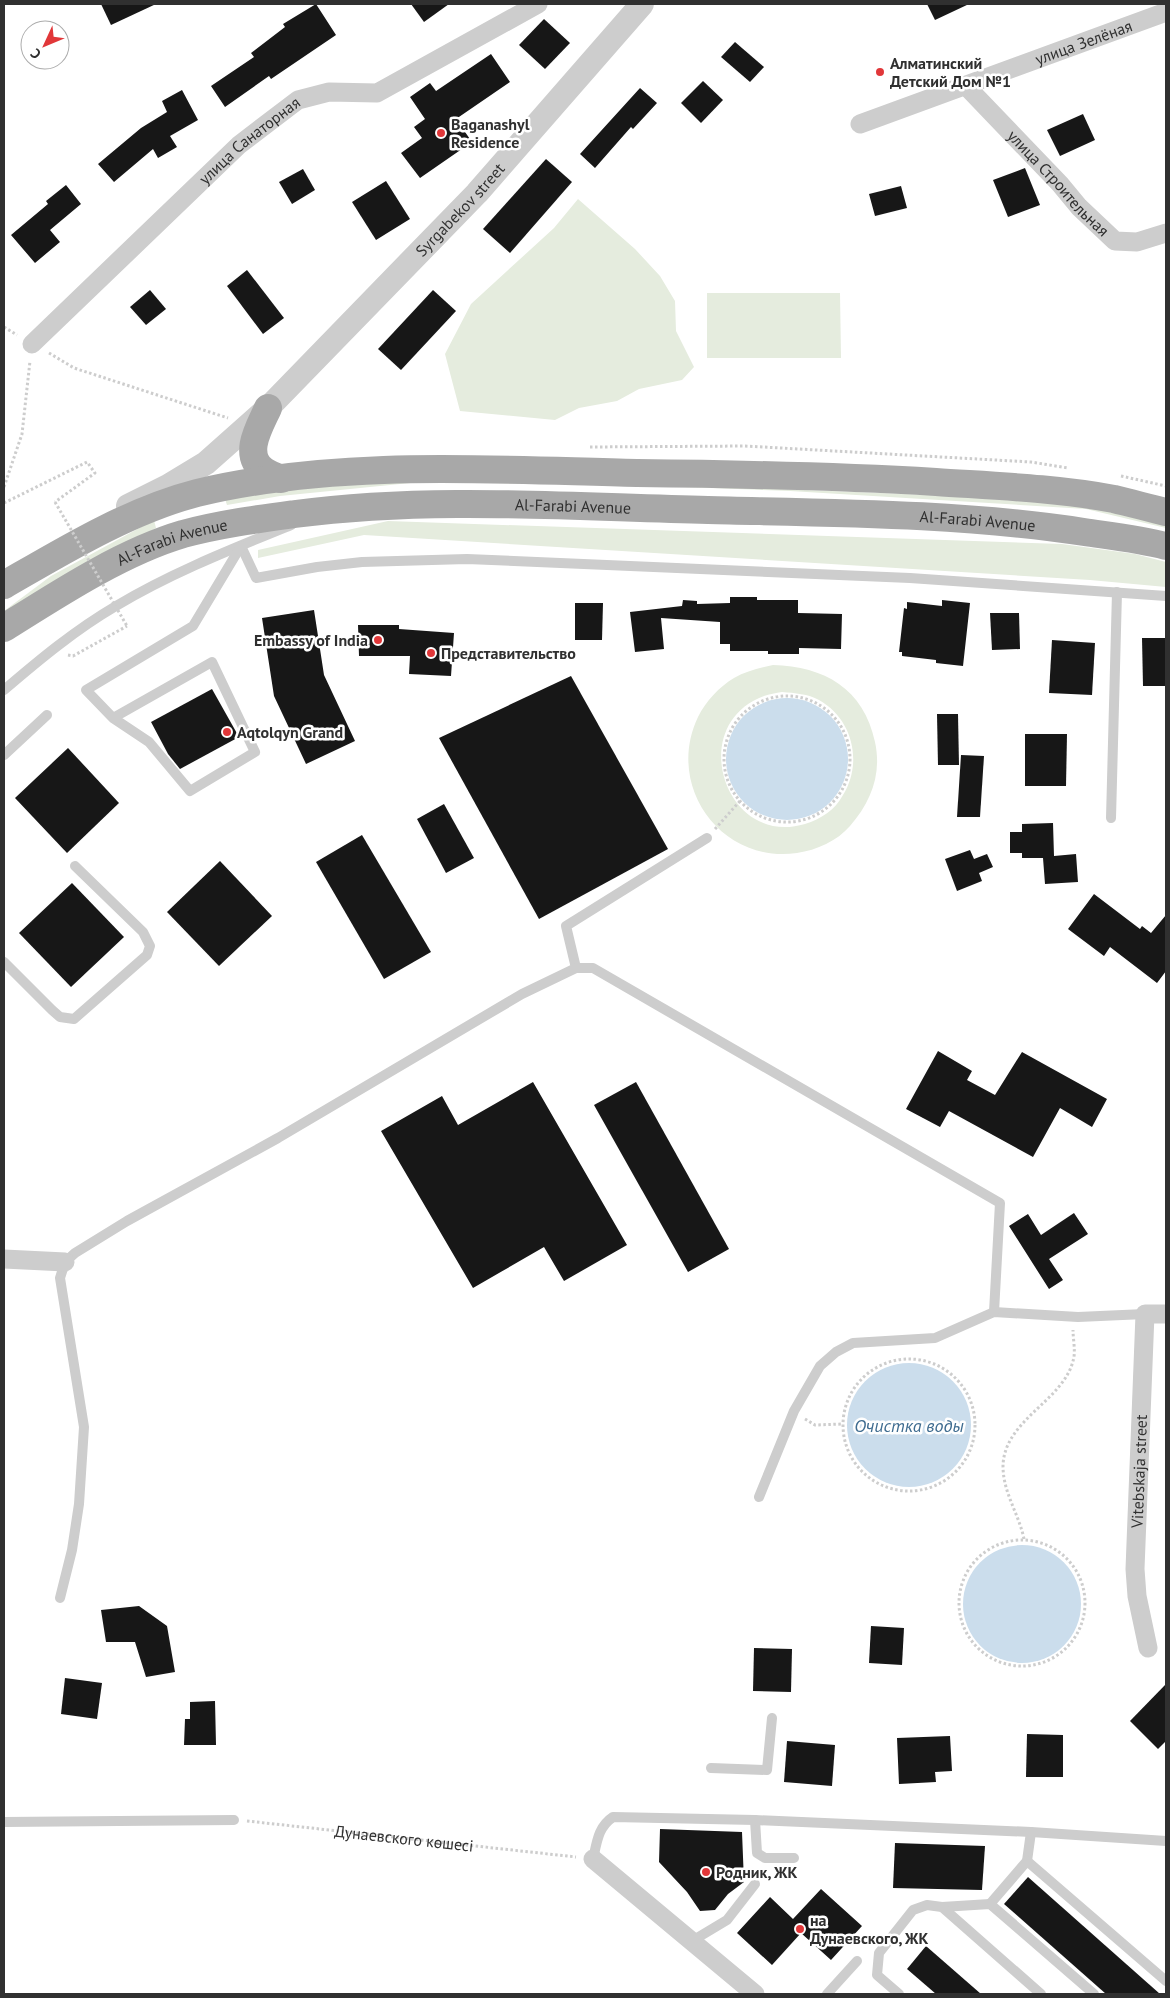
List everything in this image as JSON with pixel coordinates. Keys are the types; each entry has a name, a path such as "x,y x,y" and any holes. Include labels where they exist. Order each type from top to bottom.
{"main road":[{"path":"268,408 252,450 254,460 262,470 281,479"},
{"path":"4,585 99,533 158,505 198,493 281,479 356,472 440,469 751,474 888,479 1029,488 1112,499 1166,512"},
{"name":"Al-Farabi Avenue","path":"4,628 71,587 134,553 181,535 258,519 330,510 414,504 487,504 872,514 1029,524 1166,546"}],"street":[{"name":"улица Санаторная","path":"32,344 239,145 298,100 329,92 377,93 538,4"},
{"name":"Syrgabekov street","path":"4,585 50,549 87,525 168,486 206,464 268,408 478,193 642,4"},
{"name":"улица Зелёная","path":"860,124 1166,12"},
{"name":"улица Строительная","path":"966,86 1060,184 1079,207 1115,240 1137,242 1166,233"},
{"path":"4,1259 65,1262"},
{"path":"1145,1314 1166,1314"},
{"name":"Vitebskaja street","path":"1145,1314 1135,1569 1137,1596 1148,1648"},
{"path":"593,1859 755,1994"}],"lane":[{"path":"4,690 49,651 116,606 182,571 330,510"},
{"path":"241,546 256,578 317,567 362,562 467,558 910,578 1166,596"},
{"path":"113,718 212,662 255,752 190,791 149,742 113,718 86,690 193,626 241,546"},
{"path":"1111,818 1117,592"},
{"path":"4,755 47,715"},
{"path":"576,968 566,926 707,838"},
{"path":"4,962 52,1010 60,1016 74,1019 147,955 150,946 143,932 75,866"},
{"path":"60,1598 72,1550 78,1513 84,1428 60,1278 65,1262 75,1253 127,1221 278,1138 522,994 576,968 593,968 1000,1203 994,1312"},
{"path":"759,1497 794,1412 820,1366 836,1352 853,1343 935,1338 994,1312 1078,1317 1145,1314"},
{"path":"711,1768 767,1770 772,1718"},
{"path":"593,1859 598,1834 605,1822 613,1817 756,1820 1031,1832 1166,1841"},
{"path":"4,1822 234,1820"},
{"path":"756,1820 757,1853 765,1858 794,1858"},
{"path":"990,1904 1026,1861 1031,1832"},
{"path":"1026,1861 1166,1981"},
{"path":"692,1941 727,1920 756,1884"},
{"path":"899,1994 877,1975 879,1953 913,1910 928,1905 942,1907 990,1904 1094,1994"},
{"path":"942,1907 1041,1994"},
{"path":"827,1994 857,1961"}],"path":[{"path":"4,486 22,434 32,344 74,368 234,420"},
{"path":"4,504 87,462 95,473 55,502 127,626 74,656"},
{"path":"791,696 819,704 836,720 850,747 850,767 844,788 830,806 812,818 785,823 775,822 759,816 746,808 740,801 726,776 724,754 725,743 730,731 743,714 761,701 791,696"},
{"path":"707,838 740,801"},
{"path":"1024,1539 1022,1527 1008,1494 1003,1468 1005,1452 1011,1438 1067,1376 1074,1360 1073,1330 1078,1317"},
{"path":"907,1360 917,1360 939,1367 952,1377 966,1395 974,1416 970,1450 960,1468 944,1481 922,1490 909,1491 898,1491 878,1484 862,1471 856,1465 847,1447 842,1424 846,1406 862,1379 882,1365 894,1361 907,1360"},
{"path":"794,1412 810,1423 842,1424"},
{"path":"1024,1539 1051,1547 1067,1559 1081,1578 1085,1589 1086,1603 1079,1633 1066,1650 1040,1664 1021,1666 999,1661 981,1652 968,1636 960,1615 959,1603 966,1573 978,1557 1002,1543 1024,1539"},
{"name":"Дунаевского көшесі","path":"234,1820 593,1859"}],"shaded area":[{"path":"578,199 635,249 660,276 675,301 676,331 694,367 682,380 639,389 617,401 579,408 555,420 460,411 445,354 471,304 554,228"},
{"path":"707,293 840,293 841,358 707,358"},
{"path":"420,475 1085,501 1166,519 1166,528 1086,509 790,491 630,485 420,482 280,496 227,505 225,499 280,490"},
{"path":"154,520 156,528 53,583 4,619 4,611 51,576"},
{"path":"388,521 1062,544 1135,554 1166,562 1166,587 1090,580 364,535 258,558 258,550"},
{"path":"773,665 792,666 809,670 839,684 862,708 870,724 877,754 876,776 873,787 864,807 850,826 833,840 812,850 797,853 770,853 745,846 724,833 707,815 695,793 689,769 690,743 698,717 713,695 734,678","holes":["782,692 806,695 819,700 831,708 847,730 853,756 849,783 836,805 827,813 805,824 777,827 754,818 736,802 725,780 721,756 726,732 740,711 764,696"]}],"water":[{"path":"787,698 810,703 830,716 843,736 848,759 843,782 830,802 810,815 787,820 764,815 744,802 731,782 726,759 731,736 744,716 764,703"},
{"name":"Очистка воды","path":"909,1363 933,1368 953,1381 966,1401 971,1425 966,1449 953,1469 933,1482 909,1487 885,1482 865,1469 852,1449 847,1425 852,1401 865,1381 885,1368"},
{"path":"1022,1545 1034,1546 1045,1550 1064,1562 1076,1581 1080,1592 1080,1616 1076,1627 1064,1646 1045,1658 1034,1662 1022,1663 1010,1662 999,1658 980,1646 968,1627 964,1616 963,1604 964,1592 968,1581 980,1562 999,1550 1010,1546"}],"building":[{"path":"101,4 156,4 111,25"},
{"path":"316,4 336,35 271,79 269,76 225,107 211,86 254,57 251,53 285,27 283,24"},
{"path":"411,4 449,4 424,22"},
{"path":"927,4 969,4 935,20"},
{"path":"544,19 570,43 545,69 519,45"},
{"path":"735,42 764,67 750,82 721,57"},
{"path":"491,54 510,82 456,119 472,142 420,178 401,153 422,138 414,127 425,119 410,97 430,83 436,91"},
{"path":"703,81 723,100 701,123 681,103"},
{"path":"640,88 657,103 633,129 631,127 595,168 580,154"},
{"path":"182,90 198,120 170,136 177,147 158,158 153,149 114,182 98,164 141,128 167,112 162,101"},
{"path":"1083,114 1095,140 1060,156 1047,130"},
{"path":"546,159 572,182 510,253 483,229"},
{"path":"1025,168 1040,205 1008,217 993,180"},
{"path":"303,169 315,190 292,204 279,182"},
{"path":"386,181 410,219 376,240 352,202"},
{"path":"66,185 81,204 50,230 60,242 35,263 11,235 48,204 46,201"},
{"path":"901,186 907,208 875,216 869,194"},
{"path":"247,270 284,318 263,334 227,286"},
{"path":"150,290 166,309 146,325 130,307"},
{"path":"433,290 456,311 401,370 378,349"},
{"path":"730,597 757,597 757,600 798,600 798,613 842,614 841,649 799,648 799,654 768,654 768,651 730,651 730,644 720,644 720,622 661,618 664,649 635,652 630,612 682,606 683,600 697,601 697,604 730,603"},
{"path":"942,600 970,603 963,666 936,663 936,660 902,656 902,652 899,652 904,608 907,609 907,602 942,606"},
{"path":"575,603 603,603 602,640 575,640"},
{"path":"314,610 324,675 355,741 306,764 274,696 262,618"},
{"path":"990,613 1019,613 1020,649 992,650"},
{"path":"358,625 399,625 399,629 454,633 451,676 409,674 410,656 359,656"},
{"path":"1142,638 1166,638 1166,686 1143,686"},
{"path":"1052,640 1095,643 1092,695 1049,693"},
{"path":"571,676 668,849 539,919 439,738"},
{"path":"212,689 239,737 180,769 168,754 151,722"},
{"path":"937,714 958,714 959,765 938,765"},
{"path":"1025,734 1067,734 1066,786 1025,786"},
{"path":"68,748 119,803 67,853 15,798"},
{"path":"961,755 984,756 980,817 957,817"},
{"path":"444,804 474,858 446,873 417,819"},
{"path":"1053,823 1054,856 1076,854 1078,882 1045,884 1043,858 1022,858 1022,853 1010,853 1010,832 1022,832 1022,824"},
{"path":"362,835 431,952 384,979 316,862"},
{"path":"970,850 974,859 987,854 993,867 979,873 982,881 957,891 945,859"},
{"path":"220,861 272,916 219,966 167,912"},
{"path":"72,883 124,937 71,987 19,933"},
{"path":"1094,894 1140,929 1142,926 1151,933 1166,915 1166,971 1157,983 1110,947 1104,956 1068,929"},
{"path":"938,1051 972,1071 967,1080 995,1095 1022,1052 1107,1099 1092,1127 1060,1108 1033,1157 949,1111 940,1127 906,1109"},
{"path":"533,1082 627,1245 564,1281 544,1247 473,1288 381,1131 442,1096 458,1125"},
{"path":"636,1082 729,1249 688,1272 594,1105"},
{"path":"1074,1213 1088,1234 1049,1259 1063,1280 1049,1289 1009,1226 1028,1214 1041,1235"},
{"path":"139,1606 167,1626 175,1672 146,1677 135,1642 106,1642 101,1610"},
{"path":"871,1626 904,1628 902,1665 869,1663"},
{"path":"754,1648 792,1649 791,1692 753,1691"},
{"path":"65,1678 102,1683 97,1719 61,1714"},
{"path":"1166,1684 1166,1741 1158,1749 1130,1721"},
{"path":"215,1701 216,1745 184,1745 185,1719 190,1719 190,1702"},
{"path":"1027,1734 1063,1735 1063,1777 1026,1777"},
{"path":"950,1736 952,1771 935,1772 936,1782 899,1784 897,1738"},
{"path":"787,1741 835,1745 832,1786 784,1782"},
{"name":"Родник, ЖК","path":"660,1829 742,1832 744,1882 728,1894 715,1910 700,1911 687,1892 659,1862"},
{"path":"895,1843 985,1846 982,1890 893,1888"},
{"path":"1028,1877 1160,1994 1106,1994 1004,1904"},
{"name":"на Дунаевского, ЖК","path":"821,1889 862,1926 831,1960 801,1933 772,1965 737,1933 770,1897 793,1919"},
{"path":"926,1946 981,1994 936,1994 907,1969"}],"place":[{"name":"Алматинский Детский Дом №1","path":"880,72"},
{"name":"Baganashyl Residence","path":"441,133"},
{"name":"Embassy of India","path":"378,640"},
{"name":"Представительство","path":"431,653"},
{"name":"Aqtolqyn Grand","path":"227,732"},
{"name":"Родник, ЖК","path":"706,1872"},
{"name":"на Дунаевского, ЖК","path":"800,1929"}]}
